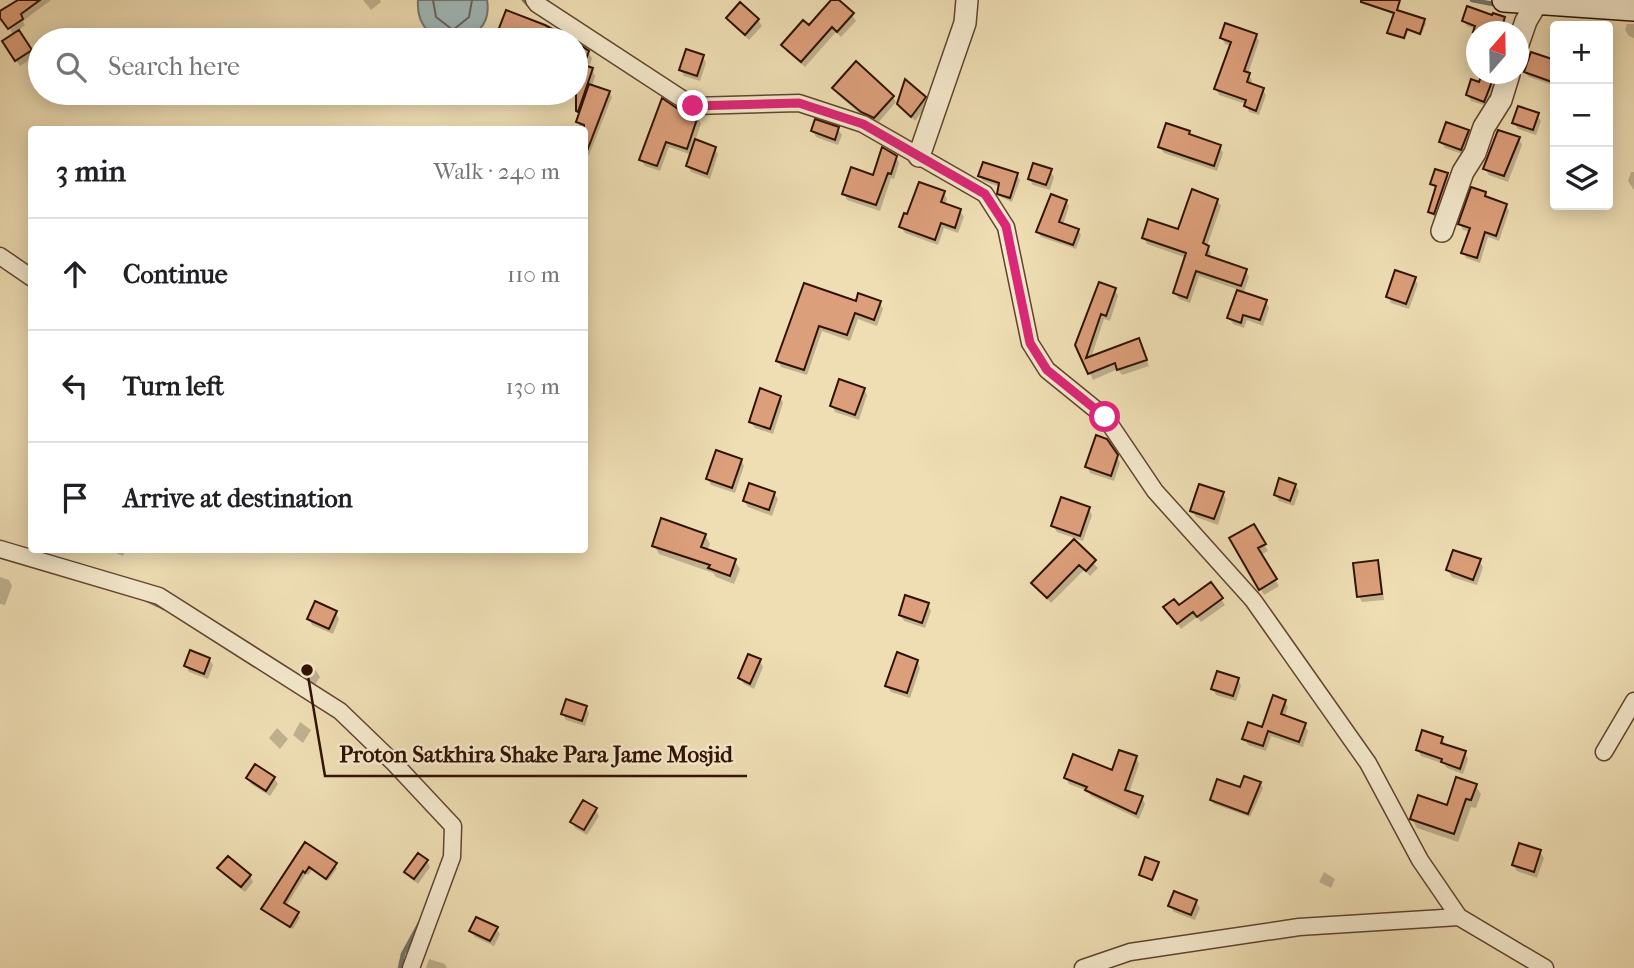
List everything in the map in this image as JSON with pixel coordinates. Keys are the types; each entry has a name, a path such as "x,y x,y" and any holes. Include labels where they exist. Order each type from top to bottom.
{"main road":[{"path":"1504,0 1634,9"}],"street":[{"path":"534,0 574,28"},
{"path":"919,156 965,23 967,0"},
{"path":"1526,21 1536,4"},
{"path":"588,37 693,106 799,103 863,124 985,194 1006,226 1030,343 1047,370 1105,417 1155,491 1252,600 1368,763 1420,860 1459,917 1545,968"},
{"path":"1442,232 1463,172 1475,153 1483,127 1501,100 1506,84"},
{"path":"0,256 28,275"},
{"path":"0,549 159,596 340,711 394,763 453,825 452,858 411,968"},
{"path":"1604,752 1634,701"},
{"path":"1083,968 1130,952 1299,927 1459,917"}],"water":[{"path":"418,0 487,0 486,17 480,28 426,28 420,18"}],"building":[{"path":"18,0 40,0 21,14 23,19 8,29 0,18 0,11"},
{"path":"831,0 839,0 854,13 837,32 832,27 801,62 781,45 803,20 809,25"},
{"path":"1361,0 1400,0 1397,10 1425,19 1420,34 1407,29 1404,38 1387,33 1394,13"},
{"path":"740,2 759,19 745,35 726,18"},
{"path":"1467,6 1505,17 1504,21 1462,21"},
{"path":"506,10 551,28 499,28"},
{"path":"1225,23 1257,34 1244,71 1250,73 1247,82 1264,88 1256,111 1244,106 1246,100 1214,89 1231,42 1220,38"},
{"path":"19,30 28,44 28,53 15,61 2,41"},
{"path":"686,49 704,55 697,76 679,70"},
{"path":"1531,52 1550,58 1550,81 1529,74"},
{"path":"856,61 894,96 874,118 861,112 832,88"},
{"path":"588,66 593,68 588,83"},
{"path":"905,79 926,97 911,117 897,104"},
{"path":"589,84 610,91 588,148 588,126 576,122 582,105 588,105"},
{"path":"1469,84 1491,84 1484,102 1466,95"},
{"path":"662,98 687,115 698,116 687,149 666,142 657,166 639,160"},
{"path":"1518,106 1539,113 1533,130 1512,123"},
{"path":"815,119 839,127 835,140 811,131"},
{"path":"1446,122 1469,130 1461,150 1439,142"},
{"path":"1166,123 1221,145 1214,166 1158,147"},
{"path":"1498,130 1520,137 1504,176 1483,169"},
{"path":"695,139 716,147 707,174 686,166"},
{"path":"882,147 897,156 876,205 842,194 851,167 873,175"},
{"path":"983,162 1018,173 1010,198 997,194 999,183 978,176"},
{"path":"1033,163 1052,169 1046,185 1028,179"},
{"path":"1435,169 1448,173 1434,214 1428,212 1436,186 1430,184"},
{"path":"919,182 945,191 941,202 961,209 955,228 941,223 935,240 899,227"},
{"path":"1471,187 1486,192 1485,196 1507,204 1496,236 1485,232 1477,258 1461,253 1470,228 1458,224"},
{"path":"1192,189 1218,199 1203,243 1209,246 1206,255 1247,269 1241,286 1196,271 1187,298 1173,293 1186,253 1142,238 1148,219 1178,229"},
{"path":"1051,194 1067,200 1059,222 1079,229 1073,245 1036,232"},
{"path":"1395,270 1416,277 1406,304 1386,297"},
{"path":"1099,282 1116,288 1106,316 1101,314 1086,358 1139,338 1147,360 1117,370 1115,363 1088,374 1075,345"},
{"path":"804,283 856,301 858,293 881,301 874,320 855,313 847,335 819,326 804,370 776,361"},
{"path":"1237,290 1267,300 1260,320 1243,315 1241,323 1227,318"},
{"path":"839,379 865,388 855,415 830,406"},
{"path":"760,388 781,396 770,429 749,422"},
{"path":"1096,435 1107,439 1118,455 1111,476 1085,467"},
{"path":"716,450 742,459 732,488 706,479"},
{"path":"1279,478 1296,484 1290,501 1274,495"},
{"path":"749,483 775,492 769,510 743,501"},
{"path":"1199,484 1224,492 1214,519 1190,511"},
{"path":"1061,497 1090,507 1080,536 1051,526"},
{"path":"661,518 706,534 701,547 736,559 730,576 708,568 710,565 652,546"},
{"path":"1254,524 1266,544 1258,548 1277,579 1259,590 1229,538"},
{"path":"1074,539 1096,560 1086,571 1079,565 1047,598 1031,583"},
{"path":"1453,550 1481,559 1473,580 1446,570"},
{"path":"1378,560 1382,594 1357,597 1353,563"},
{"path":"1211,582 1223,598 1197,617 1193,612 1177,624 1163,607 1174,599 1179,605"},
{"path":"905,595 929,603 922,623 899,615"},
{"path":"315,601 337,611 329,629 307,619"},
{"path":"190,650 210,658 204,674 184,666"},
{"path":"897,652 918,660 907,693 885,686"},
{"path":"748,654 761,659 750,684 738,678"},
{"path":"1217,671 1239,678 1233,696 1211,689"},
{"path":"1273,695 1286,700 1281,714 1306,723 1299,742 1268,731 1263,746 1242,739 1248,722 1262,727"},
{"path":"566,699 587,706 582,721 561,714"},
{"path":"1422,730 1443,737 1441,743 1466,751 1460,769 1416,750"},
{"path":"1119,750 1137,756 1125,790 1143,796 1136,814 1085,790 1087,787 1064,778 1073,754 1112,770"},
{"path":"255,764 275,777 266,791 246,778"},
{"path":"1244,776 1261,782 1248,814 1210,800 1217,779 1240,787"},
{"path":"1456,777 1477,784 1471,800 1466,799 1454,834 1410,819 1418,795 1447,805"},
{"path":"583,800 597,808 584,830 570,822"},
{"path":"305,842 337,863 326,879 309,867 305,873 303,871 284,903 299,912 290,927 261,909"},
{"path":"1519,843 1541,850 1534,872 1512,865"},
{"path":"418,853 428,860 414,879 404,872"},
{"path":"228,856 251,875 241,887 217,868"},
{"path":"1145,857 1159,862 1152,880 1139,875"},
{"path":"1174,891 1197,900 1191,915 1168,906"},
{"path":"476,917 498,927 490,941 469,931"}],"waterway":[{"path":"524,0 533,9"},
{"path":"1472,0 1498,5"},
{"path":"147,600 164,608"},
{"path":"400,968 403,954 421,921"}],"place":[{"name":"Proton Satkhira Shake Para Jame Mosjid","path":"307,670"}],"route":[{"path":"693,106 799,103 863,124 985,194 1006,226 1030,343 1047,370 1105,417"}]}
